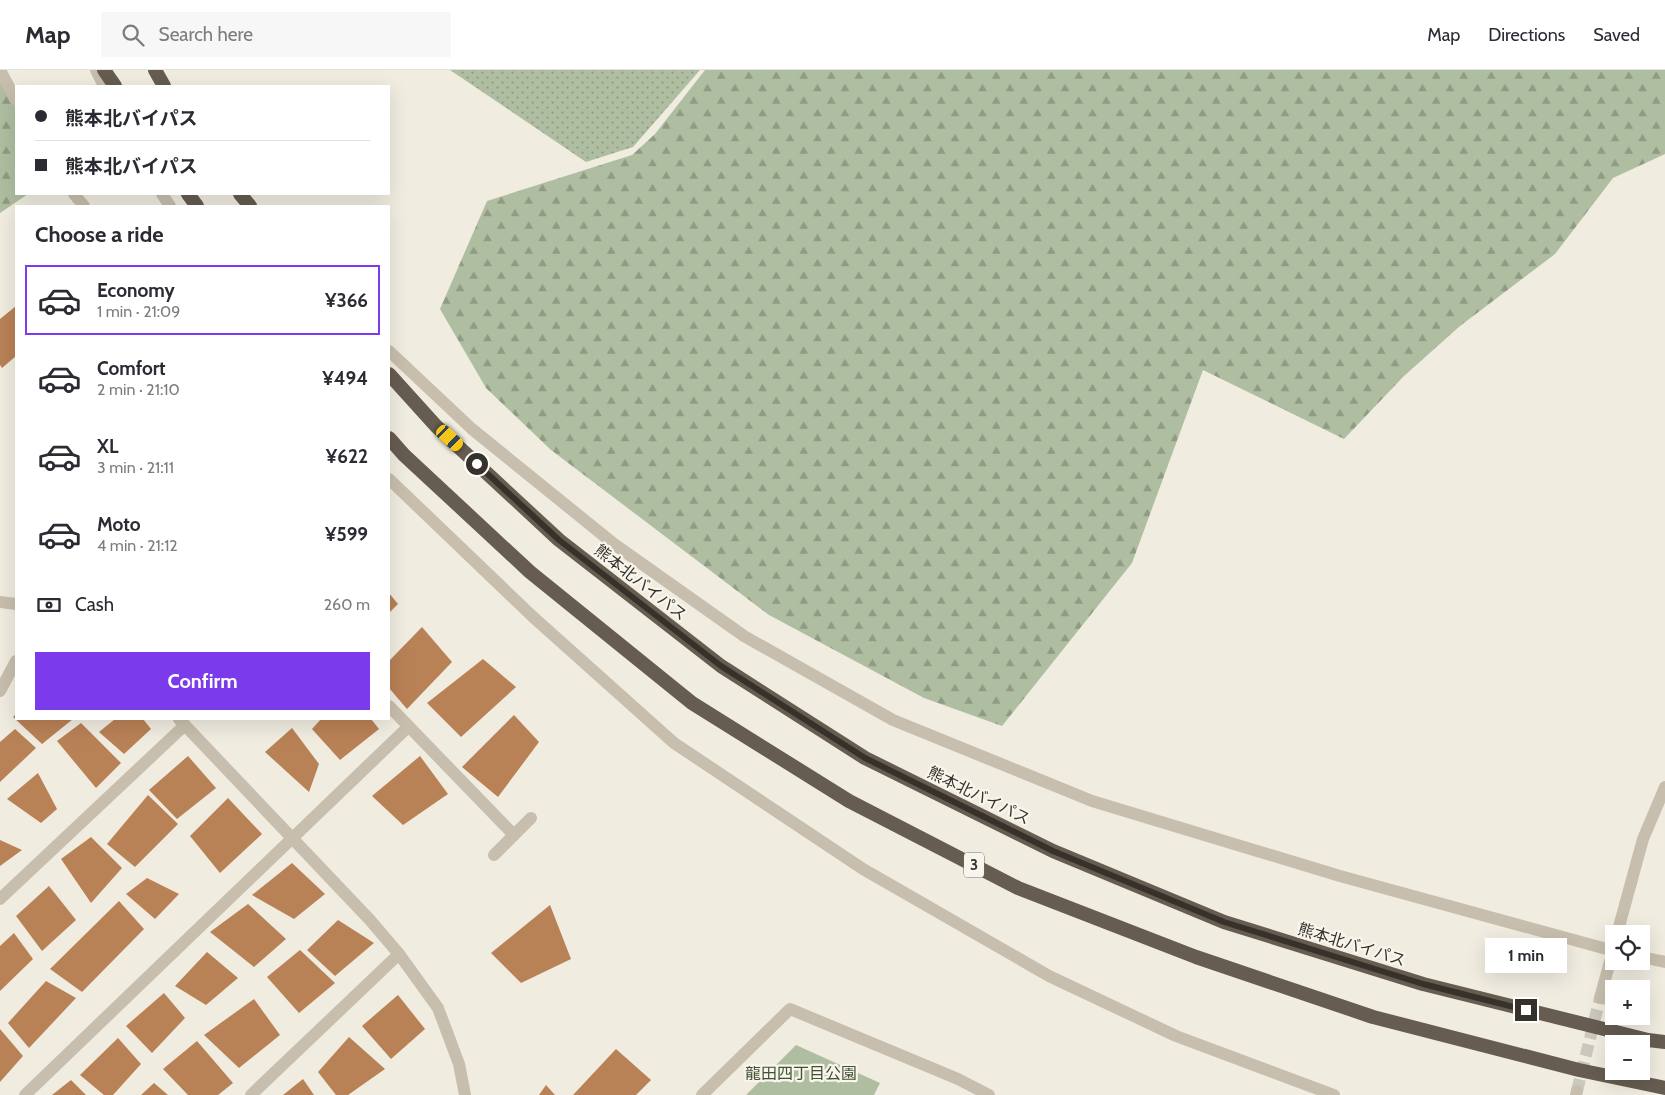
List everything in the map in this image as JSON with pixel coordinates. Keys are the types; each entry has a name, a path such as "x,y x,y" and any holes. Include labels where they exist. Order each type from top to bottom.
{"highway":[{"path":"104,70 114,85"},
{"path":"156,70 164,85"},
{"path":"242,195 251,205"},
{"name":"熊本北バイパス","path":"390,375 436,426 559,540 721,666 865,758 1053,851 1224,922 1423,984 1648,1040 1665,1042"},
{"name":"3","path":"390,439 404,455 530,572 692,703 849,801 1009,883 1196,957 1373,1017 1580,1070 1665,1088"}],"street":[{"path":"0,70 15,98"},
{"path":"96,70 104,85"},
{"path":"75,195 83,205"},
{"path":"390,352 472,430 614,544 744,636 893,720 1092,801 1340,876 1605,948"},
{"path":"390,480 532,616 674,743 863,869 1049,976 1176,1036 1334,1095"},
{"path":"0,602 15,604"},
{"path":"0,691 15,663"},
{"path":"390,707 514,835"},
{"path":"0,899 182,722 370,920 399,954 438,1008 459,1064 465,1095"},
{"path":"25,1095 408,727"},
{"path":"1619,925 1643,839 1665,787"},
{"path":"494,855 531,818"},
{"path":"251,1095 399,954"},
{"path":"1650,959 1665,962"},
{"path":"1600,998 1608,970"},
{"path":"702,1095 790,1009 958,1079 989,1095"}],"green space":[{"path":"450,70 700,70 633,147 586,162"},
{"path":"705,70 1665,70 1665,154 1613,178 1555,254 1460,326 1404,376 1344,439 1203,370 1132,563 1002,726 924,698 769,615 551,450 486,388 440,309 487,201 632,155 655,134"},
{"path":"0,76 15,107 15,195 27,195 0,213"},
{"name":"龍田四丁目公園","path":"796,1045 880,1083 874,1095 746,1095"}],"building":[{"path":"15,307 15,357 2,368 0,365 0,319"},
{"path":"390,594 398,604 390,612"},
{"path":"422,627 452,662 407,709 390,689 390,660"},
{"path":"483,659 516,687 461,737 427,703"},
{"path":"514,715 539,742 498,797 462,767"},
{"path":"16,720 72,720 42,744"},
{"path":"114,720 144,720 151,729 124,754 99,732"},
{"path":"320,720 372,720 379,729 340,760 312,729"},
{"path":"81,723 121,763 96,788 57,741"},
{"path":"292,728 319,764 309,792 265,752"},
{"path":"15,729 36,748 0,782 0,742"},
{"path":"188,756 216,788 177,819 149,790"},
{"path":"420,756 448,794 403,825 372,796"},
{"path":"38,773 57,809 41,823 7,799"},
{"path":"148,795 178,824 135,867 107,844"},
{"path":"228,798 262,834 220,873 190,836"},
{"path":"91,837 122,868 91,903 61,859"},
{"path":"0,840 22,850 0,866"},
{"path":"292,863 325,894 294,919 252,895"},
{"path":"147,878 179,894 155,919 126,894"},
{"path":"49,886 76,920 42,951 16,916"},
{"path":"119,901 144,929 82,992 50,969"},
{"path":"248,904 286,939 254,967 210,932"},
{"path":"550,905 571,959 521,983 491,953"},
{"path":"338,920 374,943 335,976 307,950"},
{"path":"14,933 33,959 0,991 0,946"},
{"path":"300,950 335,983 299,1013 267,977"},
{"path":"207,952 238,978 206,1005 175,986"},
{"path":"46,981 76,998 29,1048 8,1023"},
{"path":"164,993 185,1018 152,1053 126,1026"},
{"path":"398,995 425,1029 391,1059 362,1026"},
{"path":"254,999 280,1035 239,1068 204,1035"},
{"path":"0,1029 23,1056 0,1082"},
{"path":"349,1037 385,1069 348,1095 336,1095 318,1072"},
{"path":"118,1038 141,1064 113,1095 104,1095 80,1075"},
{"path":"197,1041 233,1083 218,1095 188,1095 163,1069"},
{"path":"616,1049 651,1080 636,1095 573,1095"},
{"path":"303,1079 314,1095 283,1095"},
{"path":"71,1080 86,1095 52,1095"},
{"path":"154,1083 168,1095 141,1095"},
{"path":"546,1085 555,1095 539,1095"}],"tunnel":[{"path":"1577,1091 1600,998"}],"route":[{"path":"477,464 559,540 721,666 865,758 1053,851 1224,922 1423,984 1526,1010"}]}
